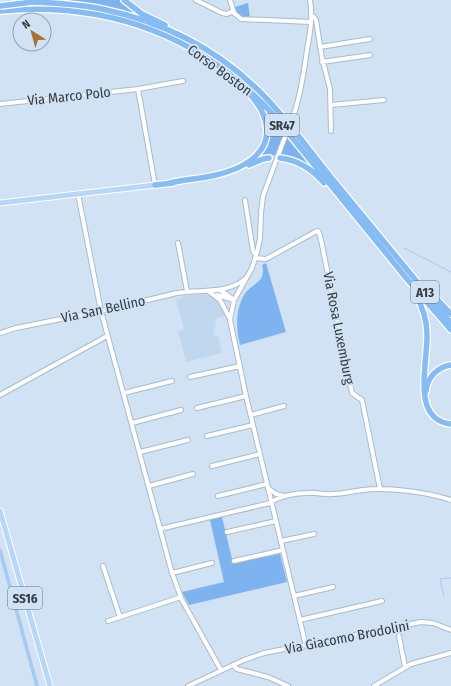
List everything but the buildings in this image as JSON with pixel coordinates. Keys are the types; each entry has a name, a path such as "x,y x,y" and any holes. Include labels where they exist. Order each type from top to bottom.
{"highway":[{"name":"SR47","path":"33,2 45,0 67,0"},
{"name":"SR47","path":"124,0 142,14 186,36 200,45"},
{"name":"Corso Boston","path":"0,6 33,2 56,3 102,9 135,18 166,29 200,45 236,70 266,97 399,260"},
{"name":"Corso Boston","path":"0,11 58,9 101,15 158,32 199,52 243,84 262,102 407,279"},
{"path":"170,183 214,176 232,171 250,162 260,152 265,140 266,127 263,114 243,84"},
{"path":"155,185 228,175 263,159 269,158"},
{"path":"280,158 299,163 318,175 339,199 348,206"},
{"path":"399,260 451,314"},
{"name":"A13","path":"399,260 451,323"},
{"path":"407,279 419,300 426,317 427,335 423,395 426,404 435,417 447,423 451,423"},
{"name":"A13","path":"407,279 451,330"},
{"path":"451,365 440,368 434,373 428,384 426,393 427,401 432,410 451,423"}],"main road":[{"path":"0,203 155,185"},
{"name":"SS16","path":"0,511 50,686"}],"street":[{"path":"15,6 16,0"},
{"path":"196,0 222,13 227,14 233,11"},
{"path":"230,0 236,17 245,20 311,22"},
{"path":"246,278 256,257 260,239 263,196 294,114 302,86 312,16 310,0"},
{"path":"312,16 316,20 322,62 330,89 331,132"},
{"path":"320,47 370,39"},
{"path":"322,62 370,55"},
{"name":"Via Marco Polo","path":"0,104 138,89 183,82"},
{"path":"138,89 155,185"},
{"path":"331,105 384,100"},
{"path":"78,194 107,336 124,393 172,573 181,598 221,670"},
{"path":"245,200 253,251 256,257"},
{"name":"Via Rosa Luxemburg","path":"256,257 262,260 266,259 318,231 352,393 362,400 380,489"},
{"path":"251,239 260,239"},
{"path":"178,243 187,291"},
{"name":"Via San Bellino","path":"0,333 16,328 101,311 187,291 220,290 234,286 246,278"},
{"name":"Via San Bellino","path":"230,320 234,300 246,278"},
{"path":"220,290 228,294 234,300"},
{"name":"Via San Bellino","path":"207,291 223,303 230,320 246,396 306,646"},
{"name":"Via San Bellino","path":"214,295 234,300"},
{"path":"0,395 107,336"},
{"path":"190,377 240,366"},
{"path":"124,393 172,381"},
{"path":"197,408 246,396"},
{"path":"251,415 284,406"},
{"path":"132,423 181,410"},
{"path":"207,436 253,425"},
{"path":"140,452 188,440"},
{"path":"212,466 260,454"},
{"path":"149,486 193,474"},
{"path":"218,496 268,486 275,494"},
{"path":"160,528 287,496 308,493 338,494 380,489 416,493 451,500"},
{"path":"270,496 275,494 287,496"},
{"path":"227,532 276,521"},
{"path":"281,541 314,534"},
{"path":"234,561 283,550"},
{"path":"172,573 212,562"},
{"path":"103,566 120,617"},
{"path":"294,596 333,587"},
{"path":"108,621 181,598"},
{"path":"300,620 382,601"},
{"name":"Via Giacomo Brodolini","path":"188,686 233,664 264,653 306,646 421,622 433,623 451,630"},
{"path":"400,636 406,667"},
{"path":"374,686 411,664 451,653"},
{"path":"233,664 237,669 268,677 288,686"}],"shaded area":[{"path":"123,0 134,10 131,13 102,6 70,1"},
{"path":"248,3 250,18 240,16 235,7"},
{"path":"266,113 309,164 308,166 285,156 272,155 260,159 258,156 266,141 264,114"},
{"path":"266,263 286,332 240,345 237,326 239,307 244,295 258,282 262,276 262,265"},
{"path":"205,295 212,297 220,305 225,316 215,319 216,328 213,329 215,336 218,335 222,353 186,362 178,331 184,329 176,299 182,298 181,296"},
{"path":"222,517 233,563 280,554 287,582 189,605 182,592 224,582 210,520"}],"waterway":[{"path":"404,248 451,272"},
{"path":"0,550 37,686"},
{"path":"444,596 440,579 451,578"}]}
